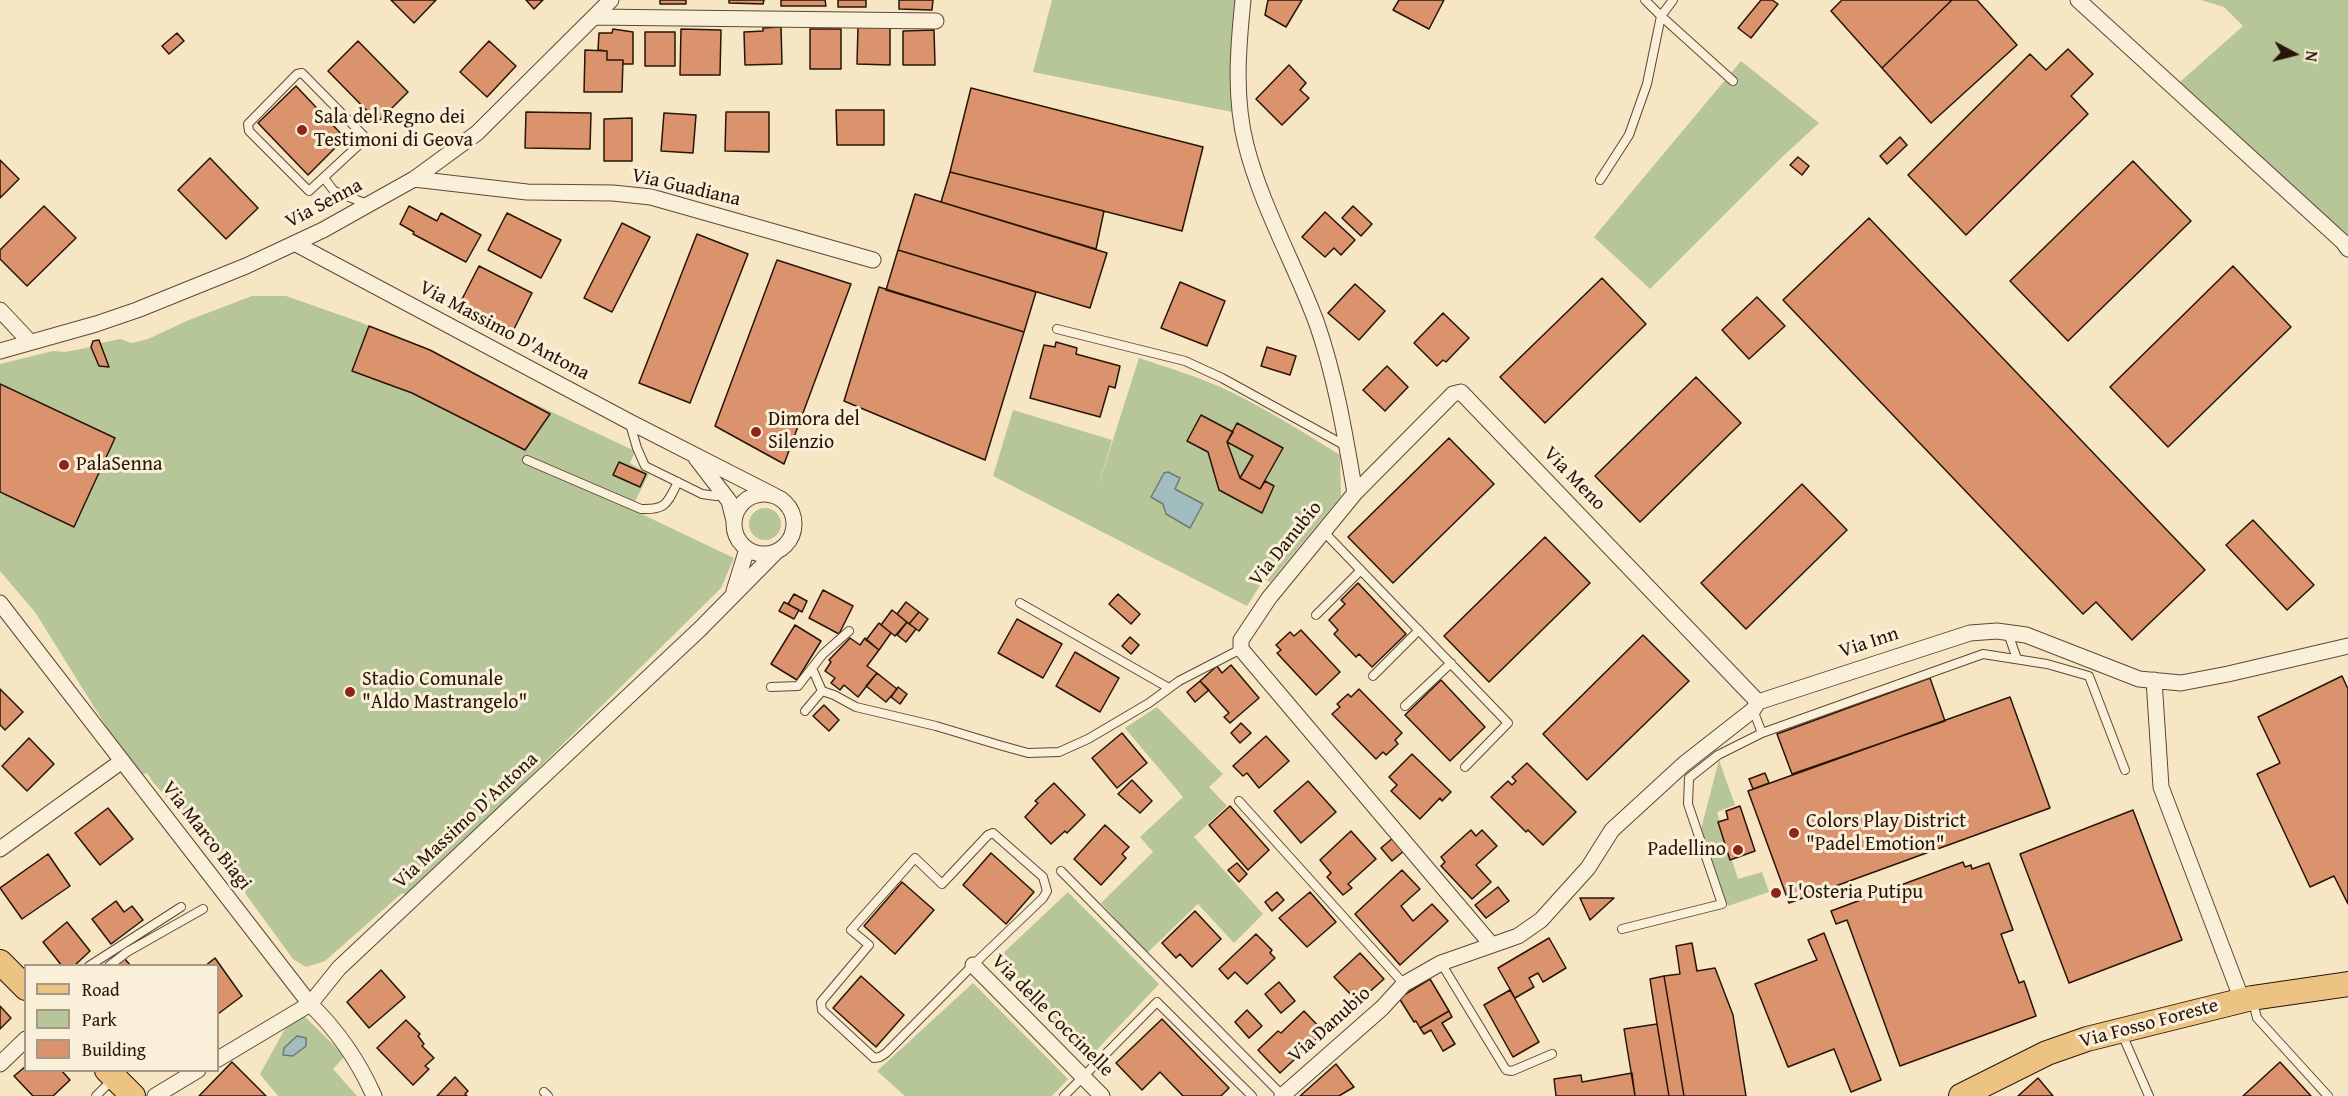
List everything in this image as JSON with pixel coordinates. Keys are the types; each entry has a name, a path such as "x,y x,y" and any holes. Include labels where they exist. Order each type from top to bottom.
{"main road":[{"path":"0,962 24,986"},
{"name":"Via Fosso Foreste","path":"1961,1096 2047,1053 2120,1030 2247,999 2348,984"},
{"path":"110,1074 133,1096"}],"street":[{"name":"Via Senna","path":"0,351 137,310 296,244 414,179 482,128 611,0"},
{"path":"1243,0 1238,46 1239,101 1246,145 1266,204 1317,323 1339,398 1355,493"},
{"path":"2078,0 2348,249"},
{"path":"594,18 936,21"},
{"name":"Via Guadiana","path":"414,179 515,192 613,193 651,197 873,260"},
{"name":"Via Massimo D'Antona","path":"296,244 630,422 775,496"},
{"path":"0,310 30,342"},
{"name":"Via Meno","path":"1355,493 1453,394 1461,392 1756,706"},
{"name":"Via Massimo D'Antona","path":"692,453 725,494 734,521"},
{"name":"Via Danubio","path":"1241,649 1241,640 1269,598 1355,493"},
{"path":"757,495 775,496 791,509 794,530 791,540 775,553 765,555 747,549 736,537 734,521 741,504 757,495"},
{"name":"Via Massimo D'Antona","path":"731,597 747,549"},
{"name":"Via Massimo D'Antona","path":"219,1058 310,1004 339,968 775,553"},
{"name":"Via Marco Biagi","path":"0,603 310,1004 343,1040 374,1096"},
{"name":"Via Inn","path":"1491,944 1518,936 1541,920 1588,868 1612,830 1684,764 1706,756 1756,706 1970,633 2008,632 2026,635 2139,679 2181,683 2348,646"},
{"path":"1241,649 1491,944"},
{"path":"2154,680 2162,787 2247,999"},
{"path":"0,849 122,761"},
{"name":"Via Danubio","path":"1282,1096 1382,1008 1404,984 1440,963 1491,944"},
{"name":"Via delle Coccinelle","path":"973,965 1102,1096"},
{"path":"0,1064 24,1041"},
{"path":"155,1096 196,1072"}],"lane":[{"path":"1645,0 1733,81"},
{"path":"1600,180 1629,135 1647,84 1661,16 1672,0"},
{"path":"302,73 364,136 363,141 324,178 309,191 249,130 249,124 297,74 302,73"},
{"path":"324,178 334,191 369,204"},
{"path":"1057,329 1185,361 1222,378 1347,447"},
{"path":"630,422 645,466 702,494 716,496 725,494"},
{"path":"527,460 641,509 656,510 666,505 678,482"},
{"path":"1323,531 1508,723 1465,767"},
{"path":"1316,615 1360,570"},
{"path":"1020,603 1169,688"},
{"path":"1373,676 1419,630"},
{"path":"771,687 798,686 823,654 849,631"},
{"path":"2008,632 2017,659"},
{"path":"812,668 822,691 856,707 936,726 1028,753 1059,752 1088,739 1179,681 1241,649"},
{"path":"1622,929 1722,904 1688,804 1689,778 1706,756 1718,755 1762,733 1983,654 2047,664 2089,676 2125,770"},
{"path":"1405,706 1450,663"},
{"path":"805,711 822,691"},
{"path":"1756,706 1762,733"},
{"path":"1239,801 1404,984"},
{"path":"993,833 1043,877 1047,891 1043,898 973,965 880,1057 874,1058 822,1010 821,1002 869,945 851,930 915,858 942,884 988,835 993,833"},
{"path":"1061,871 1282,1096"},
{"path":"92,964 181,907"},
{"path":"112,964 127,952 203,909"},
{"path":"1440,963 1506,1070 1512,1071 1552,1054"},
{"path":"2247,999 2257,1018 2328,1096"},
{"path":"1064,1096 1157,1002 1252,1096"},
{"path":"2120,1030 2149,1096"},
{"path":"96,1096 110,1074"}],"green space":[{"path":"1052,0 1240,0 1235,4 1232,112 1033,72"},
{"path":"2201,0 2348,0 2348,235 2180,82 2243,26 2224,7"},
{"path":"1741,61 1819,123 1650,289 1594,237"},
{"name":"Stadio Comunale \"Aldo Mastrangelo\"","path":"252,296 286,296 360,322 635,451 630,463 649,474 631,509 734,558 721,588 409,896 402,893 325,961 306,967 293,959 220,859 147,773 137,776 35,612 0,571 0,364 53,351 65,352 91,347 93,341 99,340 101,343 120,339 132,343 148,339 189,320"},
{"path":"1139,358 1227,390 1340,455 1341,496 1270,582 1264,579 1247,606 993,476 1013,410 1112,440 1096,493"},
{"path":"765,508 776,513 781,524 776,535 765,540 754,535 749,524 754,513"},
{"path":"1157,707 1223,774 1209,787 1227,806 1194,837 1263,914 1234,943 1198,904 1147,953 1101,903 1153,852 1140,837 1183,797 1125,728"},
{"path":"1719,760 1735,805 1717,812 1738,879 1762,872 1769,892 1728,906 1701,829"},
{"path":"1068,892 1159,984 1090,1057 998,958"},
{"path":"973,983 1068,1079 1052,1096 905,1096 877,1071"},
{"path":"304,1016 345,1056 333,1069 357,1096 278,1096 260,1074 286,1027"}],"water":[{"path":"1168,472 1180,478 1175,489 1203,504 1190,528 1166,514 1163,504 1151,497 1164,473"},
{"path":"297,1036 306,1038 306,1046 293,1056 283,1055 284,1048"}],"building":[{"path":"391,0 436,0 414,23"},
{"path":"526,0 543,0 534,9"},
{"path":"660,0 686,0 686,4 660,4"},
{"path":"729,0 764,0 763,4 729,3"},
{"path":"781,0 825,0 826,6 781,6"},
{"path":"838,0 866,0 866,7 838,7"},
{"path":"899,0 933,0 932,10 899,9"},
{"path":"1268,0 1302,0 1286,27 1265,15"},
{"path":"1399,0 1444,0 1429,29 1393,10"},
{"path":"1761,0 1772,0 1778,4 1751,38 1738,28"},
{"path":"1842,0 1952,0 1882,68 1831,11"},
{"path":"1952,0 1977,0 2017,45 1931,123 1882,68"},
{"path":"858,26 890,27 890,65 857,64"},
{"path":"781,27 782,64 745,65 744,32"},
{"path":"613,29 633,32 633,64 623,64 623,60 607,60 607,51 598,50 599,33 612,33"},
{"path":"681,29 721,30 720,75 680,75"},
{"path":"810,29 841,29 841,69 810,69"},
{"path":"934,30 935,65 903,65 903,31"},
{"path":"645,32 675,32 675,66 645,66"},
{"path":"177,33 184,41 169,54 162,46"},
{"path":"358,41 408,92 378,122 328,71"},
{"path":"489,41 516,66 487,97 460,72"},
{"path":"2068,49 2093,74 2071,96 2088,114 1966,235 1908,175 2030,54 2046,70"},
{"path":"585,50 607,51 607,60 623,60 622,92 584,92"},
{"path":"1289,65 1306,83 1300,90 1309,98 1282,125 1256,99"},
{"name":"Sala del Regno dei Testimoni di Geova","path":"296,86 345,138 308,175 258,123"},
{"path":"971,88 1203,147 1182,231 950,172"},
{"path":"836,110 884,110 884,145 837,145"},
{"path":"526,112 591,113 590,149 525,148"},
{"path":"726,112 769,112 769,152 725,151"},
{"path":"664,113 696,115 693,153 661,151"},
{"path":"632,118 632,161 604,161 604,119"},
{"path":"1900,137 1907,145 1887,164 1880,156"},
{"path":"1798,157 1809,166 1802,175 1790,165"},
{"path":"210,158 258,208 226,239 178,190"},
{"path":"0,160 19,179 0,198"},
{"path":"2133,161 2191,221 2068,341 2010,281"},
{"path":"950,172 1104,211 1096,249 941,202"},
{"path":"915,194 1107,253 1090,308 898,250"},
{"path":"44,206 76,238 27,286 0,259 0,250"},
{"path":"409,206 437,221 441,213 481,235 466,262 413,234 414,232 400,224"},
{"path":"1353,206 1372,224 1361,236 1342,218"},
{"path":"1325,212 1355,240 1341,255 1334,248 1325,257 1302,237"},
{"path":"507,213 561,240 541,278 488,250"},
{"path":"1869,218 2205,570 2132,640 2096,602 2083,614 1783,300"},
{"path":"622,223 650,237 612,312 584,298"},
{"path":"697,234 748,254 690,403 639,383"},
{"path":"898,250 1036,292 1024,332 886,290"},
{"path":"777,260 851,284 784,464 715,426"},
{"path":"479,266 532,293 513,331 460,303"},
{"path":"2233,266 2291,327 2168,447 2110,387"},
{"path":"1602,278 1646,324 1545,423 1500,377"},
{"path":"1180,282 1225,301 1207,346 1161,328"},
{"path":"1355,284 1385,311 1359,340 1328,313"},
{"path":"879,287 1024,332 985,460 844,401"},
{"path":"1757,297 1785,326 1749,359 1722,330"},
{"path":"1443,313 1469,338 1446,362 1443,360 1437,366 1414,343"},
{"path":"369,326 430,350 550,414 525,450 412,393 352,371"},
{"path":"99,340 109,367 99,366 91,347 93,341"},
{"path":"1056,342 1077,348 1076,354 1120,366 1115,388 1109,386 1100,417 1030,398 1044,345 1055,347"},
{"path":"1267,347 1296,356 1290,375 1261,366"},
{"path":"1387,366 1408,387 1385,411 1363,390"},
{"path":"1696,377 1741,423 1640,522 1595,476"},
{"path":"0,384 115,438 74,527 0,492"},
{"path":"1201,415 1233,432 1227,442 1240,478 1260,489 1265,481 1274,486 1262,513 1219,490 1208,452 1187,441"},
{"path":"1237,423 1283,448 1260,489 1240,478 1253,456 1227,442"},
{"path":"1449,438 1494,484 1393,583 1348,537"},
{"path":"619,462 646,474 640,487 613,475"},
{"path":"1802,484 1847,530 1746,629 1701,583"},
{"path":"2253,520 2314,585 2287,610 2226,545"},
{"path":"1545,537 1590,583 1489,682 1444,636"},
{"path":"1358,583 1406,634 1372,667 1359,654 1356,657 1334,634 1338,630 1329,620 1345,604 1341,600"},
{"path":"823,590 853,606 839,634 809,618"},
{"path":"794,594 807,601 802,612 788,604"},
{"path":"1118,594 1140,614 1131,624 1109,604"},
{"path":"784,602 799,610 794,619 779,611"},
{"path":"906,602 919,612 909,624 897,614"},
{"path":"892,610 907,622 895,636 881,625"},
{"path":"919,612 928,619 919,631 909,624"},
{"path":"1017,619 1062,644 1043,678 998,653"},
{"path":"907,622 916,629 906,642 897,635"},
{"path":"879,623 891,633 879,650 866,640"},
{"path":"795,625 821,641 797,680 771,664"},
{"path":"1301,630 1340,672 1316,695 1277,653 1281,650 1276,645 1290,632 1294,636"},
{"path":"1643,635 1689,681 1587,780 1543,734"},
{"path":"1130,637 1139,645 1131,654 1122,646"},
{"path":"850,638 860,645 865,638 879,650 867,666 877,673 858,697 844,685 840,690 831,683 835,678 825,671 831,662 829,660"},
{"path":"1075,652 1119,678 1100,712 1056,686"},
{"path":"1231,665 1259,698 1230,723 1224,717 1229,713 1200,681 1217,666 1222,673"},
{"path":"877,673 897,689 886,702 866,686"},
{"path":"2342,676 2348,689 2348,904 2334,876 2310,887 2257,774 2280,763 2258,717"},
{"path":"1930,678 1945,721 1792,774 1777,734"},
{"path":"1441,680 1485,727 1450,761 1405,715"},
{"path":"1200,681 1209,690 1195,702 1187,692"},
{"path":"898,687 907,694 900,704 891,697"},
{"path":"0,689 23,712 5,730 0,725"},
{"path":"1359,689 1402,733 1395,740 1398,744 1386,755 1383,752 1376,759 1332,714 1340,707 1337,704 1348,694 1351,697"},
{"path":"2010,697 2050,808 1789,903 1748,791"},
{"path":"824,705 839,720 829,731 813,716"},
{"path":"1241,723 1251,733 1240,743 1231,733"},
{"path":"1122,733 1147,763 1117,788 1092,758"},
{"path":"1266,736 1289,761 1259,788 1247,773 1243,776 1233,766"},
{"path":"29,738 54,764 27,791 2,766"},
{"path":"1412,754 1451,792 1442,801 1440,798 1420,819 1391,791 1397,785 1389,777"},
{"path":"1527,763 1576,812 1543,845 1528,830 1526,832 1491,797 1508,781 1512,785 1516,781 1512,777"},
{"path":"1765,773 1769,783 1753,789 1749,779"},
{"path":"1132,780 1152,801 1140,813 1118,794"},
{"path":"1308,781 1336,812 1301,843 1274,811"},
{"path":"1054,783 1085,815 1067,833 1065,831 1051,844 1025,817 1038,803 1035,801"},
{"path":"1230,806 1269,850 1248,870 1209,825"},
{"path":"1740,806 1755,851 1730,860 1718,822 1728,819 1726,811"},
{"path":"108,808 133,839 100,865 75,833"},
{"path":"2133,810 2182,940 2069,983 2020,854"},
{"path":"1105,825 1129,847 1122,854 1126,858 1101,885 1074,859"},
{"path":"1471,830 1476,836 1482,830 1497,846 1476,865 1491,882 1472,899 1441,866 1445,862 1441,857"},
{"path":"1351,831 1376,859 1348,884 1352,888 1343,895 1327,877 1331,873 1320,860"},
{"path":"1394,837 1405,850 1392,861 1381,848"},
{"path":"991,853 1034,892 1006,924 963,885"},
{"path":"48,854 70,886 22,919 0,888"},
{"path":"1963,862 1965,867 1971,865 1972,869 1989,863 2013,930 2001,934 2019,983 2024,981 2036,1016 1900,1066 1847,920 1836,924 1831,911"},
{"path":"1237,863 1247,874 1239,882 1228,870"},
{"path":"1402,870 1420,889 1401,906 1413,921 1432,904 1448,921 1400,965 1355,914"},
{"path":"902,882 934,910 895,954 864,926"},
{"path":"1498,887 1509,901 1486,918 1475,905"},
{"path":"1277,892 1284,900 1272,911 1265,902"},
{"path":"1310,892 1336,922 1307,947 1279,918"},
{"path":"1580,898 1614,898 1590,920"},
{"path":"116,901 124,912 132,906 143,920 111,944 92,919"},
{"path":"1195,911 1221,939 1192,967 1180,954 1176,958 1162,943"},
{"path":"67,922 90,951 76,964 60,964 43,942"},
{"path":"1824,933 1881,1080 1851,1092 1834,1049 1788,1067 1755,984 1817,960 1808,940"},
{"path":"1256,934 1272,950 1270,953 1275,958 1247,984 1235,972 1228,979 1219,969"},
{"path":"1549,938 1566,968 1543,982 1538,973 1529,978 1534,987 1515,998 1498,968"},
{"path":"1692,943 1697,971 1715,968 1733,1015 1746,1096 1684,1096 1664,976 1680,974 1676,946"},
{"path":"1360,953 1384,979 1358,1002 1334,977"},
{"path":"124,958 129,964 119,964"},
{"path":"215,958 242,996 219,1013 219,964 208,964"},
{"path":"381,970 405,997 369,1028 347,1002"},
{"path":"861,976 904,1015 876,1047 833,1008"},
{"path":"1664,976 1684,1096 1669,1096 1650,979"},
{"path":"1430,979 1449,1011 1420,1028 1399,998"},
{"path":"1279,982 1295,1001 1281,1013 1265,994"},
{"path":"1510,990 1539,1042 1513,1057 1484,1005"},
{"path":"0,1006 11,1018 0,1029"},
{"path":"1247,1010 1262,1026 1249,1038 1235,1022"},
{"path":"1304,1011 1324,1032 1280,1073 1258,1050 1278,1031 1281,1033"},
{"path":"1449,1011 1452,1017 1442,1023 1455,1044 1443,1051 1431,1030 1424,1034 1420,1028"},
{"path":"1162,1019 1229,1088 1221,1096 1183,1096 1160,1072 1142,1090 1116,1063"},
{"path":"406,1020 420,1034 418,1036 424,1044 422,1046 434,1058 425,1066 429,1069 413,1085 377,1048"},
{"path":"1657,1024 1669,1096 1635,1096 1624,1029"},
{"path":"232,1062 266,1096 199,1096"},
{"path":"2280,1062 2311,1096 2243,1096"},
{"path":"1336,1064 1354,1087 1339,1096 1300,1096"},
{"path":"24,1068 24,1072 63,1072 70,1080 53,1096 33,1096 14,1076"},
{"path":"1632,1073 1635,1096 1556,1096 1554,1079 1581,1075 1582,1082"},
{"path":"455,1077 468,1091 465,1094 467,1096 437,1096"},
{"path":"2038,1078 2053,1096 2018,1096"}],"place":[{"name":"Sala del Regno dei Testimoni di Geova","path":"302,130"},
{"name":"Dimora del Silenzio","path":"756,432"},
{"name":"PalaSenna","path":"64,465"},
{"name":"Stadio Comunale \"Aldo Mastrangelo\"","path":"350,692"},
{"name":"Colors Play District \"Padel Emotion\"","path":"1794,833"},
{"name":"Padellino","path":"1738,850"},
{"name":"L'Osteria Putipu","path":"1776,893"}]}
